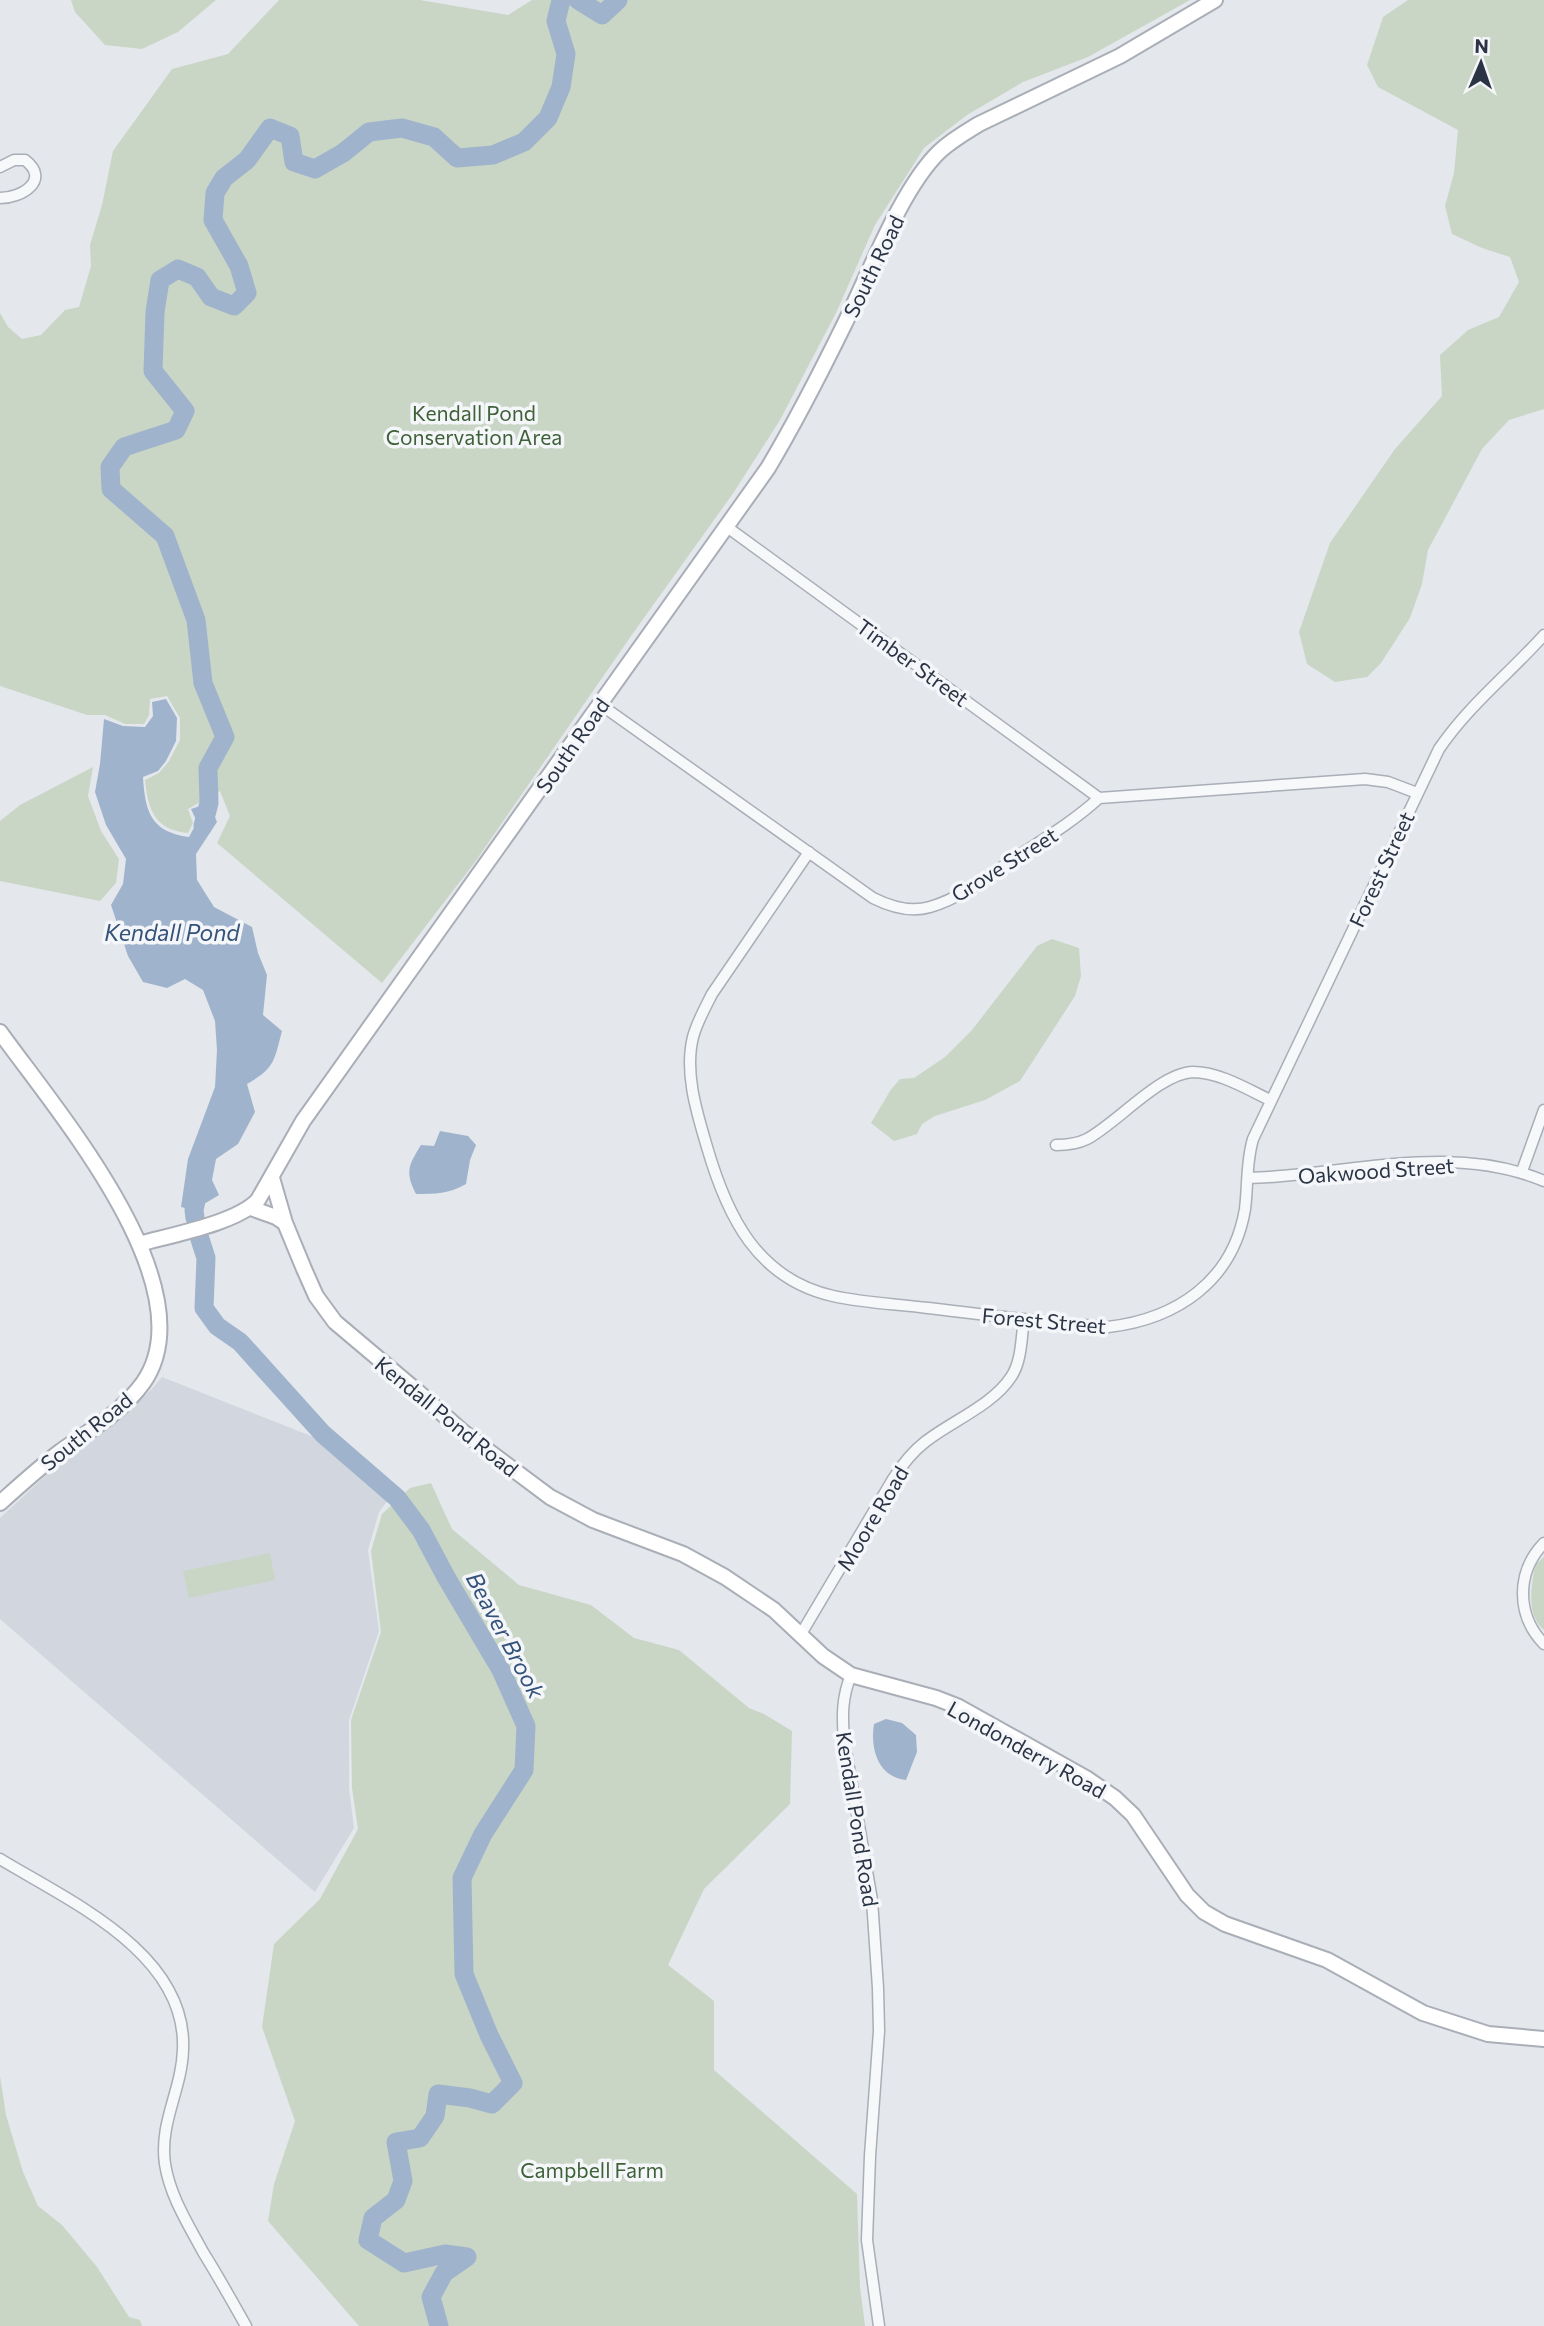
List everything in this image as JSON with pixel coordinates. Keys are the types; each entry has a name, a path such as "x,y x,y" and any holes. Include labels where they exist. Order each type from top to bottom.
{"street":[{"name":"South Road","path":"251,1208 272,1178 303,1121 727,527 787,435 893,223 924,170 939,152 958,136 1120,56 1215,0"},
{"path":"0,167 13,160 25,160 35,175 31,186 21,195 0,198"},
{"name":"Timber Street","path":"727,527 1099,797"},
{"name":"Forest Street","path":"809,852 712,994 692,1039 690,1063 697,1111 726,1204 737,1225 768,1264 787,1278 809,1289 855,1300 1108,1327 1144,1321 1177,1308 1196,1294 1214,1277 1228,1257 1244,1212 1253,1139 1439,749 1469,710 1544,635"},
{"name":"Grove Street","path":"601,705 883,903 906,909 930,907 955,896 1078,817 1099,797"},
{"path":"1099,797 1365,779 1388,782 1417,793"},
{"path":"0,1032 97,1168 139,1244 251,1208 285,1223"},
{"path":"1056,1145 1087,1139 1177,1075 1191,1072 1225,1080 1270,1100"},
{"path":"1522,1171 1544,1110"},
{"name":"Oakwood Street","path":"1248,1178 1280,1178 1447,1161 1522,1171 1544,1181"},
{"name":"Kendall Pond Road","path":"272,1178 285,1223 317,1296 335,1322 472,1440 550,1497 593,1520 683,1554 725,1577 774,1610 823,1656 851,1675 844,1690 844,1739 872,1900 878,1988 879,2031 867,2240 879,2326"},
{"name":"South Road","path":"0,1503 33,1473 128,1401 150,1372 160,1341 160,1318 150,1273 139,1244"},
{"name":"Moore Road","path":"801,1634 907,1459 924,1442 995,1394 1012,1376 1017,1365 1024,1320"},
{"path":"1544,1543 1525,1573 1522,1594 1530,1625 1544,1644"},
{"name":"Londonderry Road","path":"851,1675 959,1707 1106,1791 1140,1824 1187,1895 1204,1912 1225,1924 1247,1934 1328,1960 1423,2012 1488,2034 1544,2039"},
{"path":"0,1859 121,1936 149,1960 170,1990 181,2024 184,2048 181,2071 164,2130 165,2166 180,2211 246,2326"}],"shaded area":[{"path":"162,1377 316,1438 388,1500 379,1512 368,1550 379,1631 349,1720 349,1788 354,1828 315,1892 0,1619 0,1518 57,1465 109,1428"}],"green space":[{"path":"71,0 216,0 178,32 142,49 105,45 75,12"},
{"name":"Kendall Pond Conservation Area","path":"279,0 420,0 508,15 532,0 1190,0 1088,57 1023,82 967,115 924,148 875,225 836,313 780,420 734,492 475,862 382,983 217,843 230,816 220,791 188,809 193,823 188,833 168,828 155,817 148,801 145,780 159,773 180,740 180,718 167,696 150,699 149,715 144,724 125,724 105,715 87,715 0,686 0,313 8,327 22,339 41,335 65,310 79,307 91,266 90,245 102,205 113,151 172,69 228,54"},
{"path":"1408,0 1544,0 1544,409 1509,420 1482,449 1428,550 1422,584 1410,618 1381,663 1367,677 1335,682 1307,664 1299,632 1330,543 1395,449 1442,396 1440,355 1468,330 1499,317 1519,282 1510,257 1452,234 1445,206 1454,173 1458,130 1378,87 1367,65 1383,17"},
{"path":"93,767 88,796 101,831 119,859 116,883 100,901 0,881 0,821 20,805"},
{"path":"1052,939 1079,948 1081,976 1075,996 1020,1081 985,1100 935,1116 922,1124 917,1134 894,1141 871,1123 900,1079 914,1078 945,1057 972,1030 1037,946"},
{"name":"Campbell Farm","path":"431,1483 452,1529 519,1585 591,1605 634,1638 679,1650 749,1708 792,1731 790,1804 704,1889 668,1965 714,2001 714,2070 857,2194 860,2287 865,2326 359,2326 268,2221 274,2184 295,2121 262,2027 274,1944 320,1899 358,1829 352,1788 351,1720 381,1632 371,1551 382,1514 410,1488"},
{"path":"270,1553 275,1580 189,1598 183,1571"},
{"path":"1544,1557 1544,1630 1534,1616 1531,1599 1535,1565"},
{"path":"0,2076 6,2115 23,2172 38,2206 62,2225 97,2267 129,2317 140,2320 142,2326 0,2326"}],"water":[{"name":"Kendall Pond","path":"166,699 177,718 176,741 158,771 143,777 148,810 158,825 189,837 197,822 191,809 209,803 217,822 196,854 197,880 214,907 252,927 267,975 263,1015 282,1031 272,1063 247,1084 255,1112 238,1144 216,1159 212,1180 219,1195 194,1210 181,1207 188,1159 215,1087 215,1021 203,990 185,979 167,988 143,982 128,956 111,905 123,884 126,859 106,825 95,792 104,719 123,726 145,727 153,716 152,702"},
{"path":"440,1131 468,1136 476,1145 466,1184 448,1192 416,1194 409,1174 411,1164 421,1145 434,1146"},
{"path":"886,1719 902,1723 916,1735 917,1752 906,1780 896,1778 883,1768 875,1752 874,1724"}],"waterway":[{"name":"Beaver Brook","path":"203,826 209,803 208,768 225,737 203,683 196,620 165,536 111,489 110,467 124,447 176,430 185,411 153,371 155,312 160,280 178,269 197,277 211,297 234,306 247,293 239,266 213,220 215,193 224,178 247,160 270,128 290,136 294,162 315,169 343,153 369,132 402,128 434,137 457,158 493,155 524,142 548,118 561,87 566,54 556,21 561,0"},
{"name":"Beaver Brook","path":"578,0 602,15 618,0"},
{"name":"Beaver Brook","path":"195,1218 199,1187"},
{"name":"Beaver Brook","path":"199,1236 206,1258 204,1308 217,1326 240,1342 323,1434 397,1498 421,1530 501,1670 526,1726 524,1770 483,1834 462,1878 464,1974 489,2035 513,2083 492,2104 438,2094 435,2116 420,2138 396,2142 403,2181 396,2200 373,2218 368,2240 404,2263 445,2254 467,2257 444,2273 431,2297 439,2326"}]}
